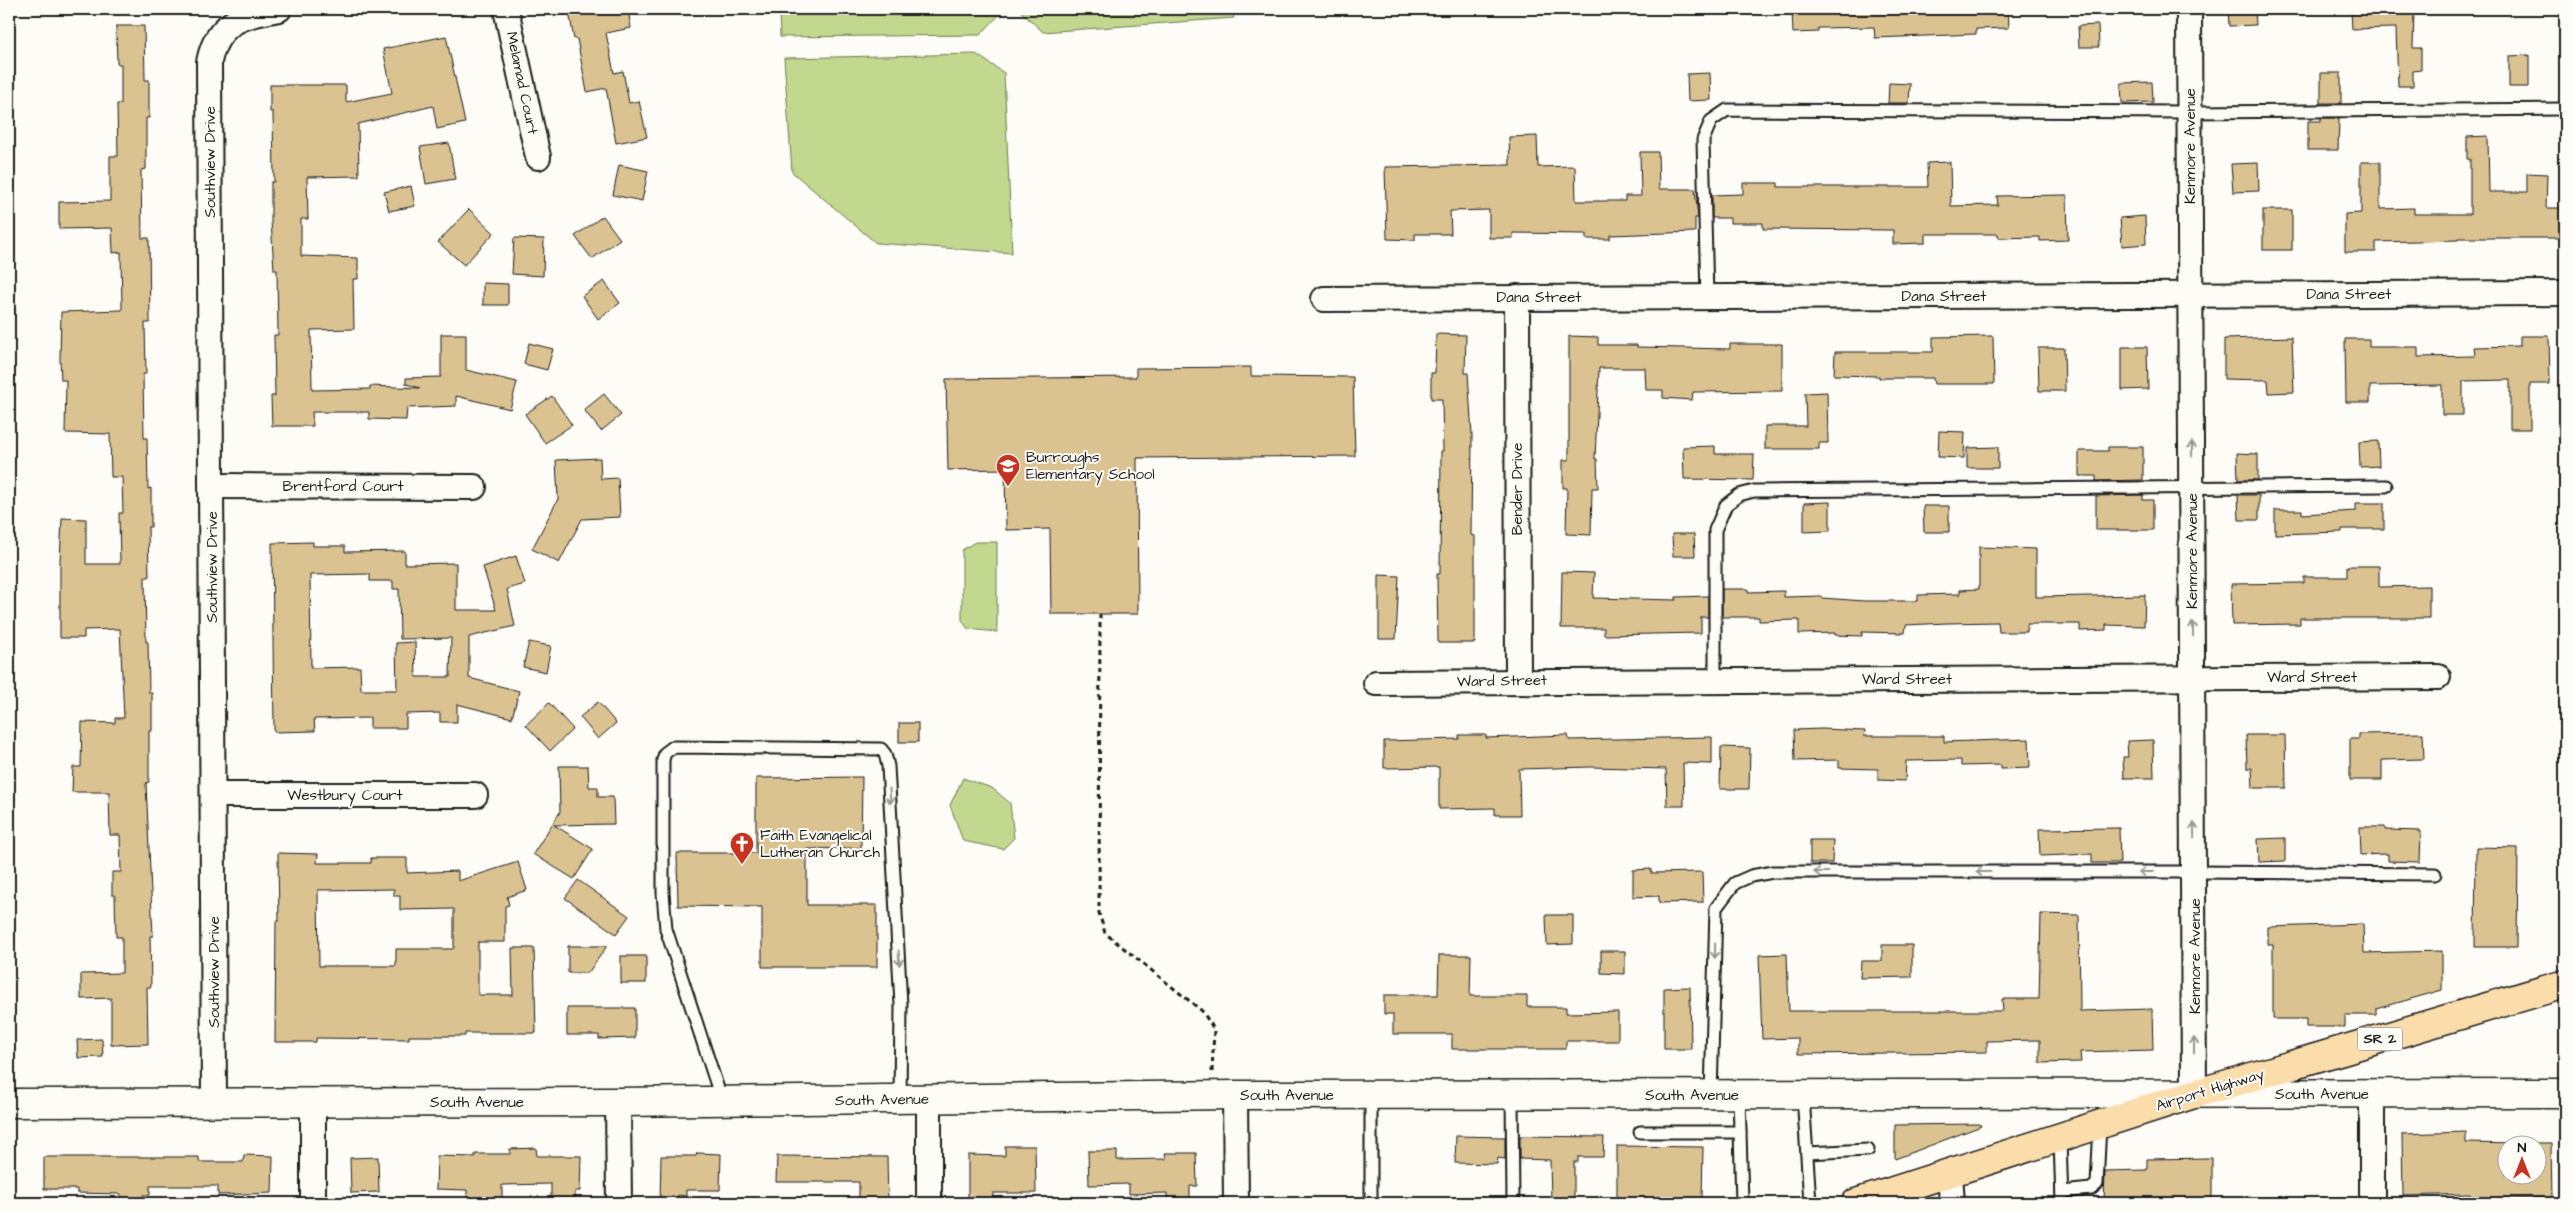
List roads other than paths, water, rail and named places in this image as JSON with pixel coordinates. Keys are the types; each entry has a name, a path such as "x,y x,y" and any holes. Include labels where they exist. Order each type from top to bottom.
{"main road":[{"name":"Airport Highway","path":"1856,1203 2194,1094 2565,984"}],"street":[{"name":"Southview Drive","path":"214,1102 209,62 212,46 220,34 239,18 279,9"},
{"name":"Melamad Court","path":"506,9 538,157"},
{"name":"Kenmore Avenue","path":"2189,9 2195,872 2194,1094"},
{"name":"Dana Street","path":"1324,299 2565,293"},
{"name":"Bender Drive","path":"1517,297 1518,680"},
{"name":"Brentford Court","path":"212,486 474,487"},
{"name":"Ward Street","path":"1376,683 1518,680 2438,677"},
{"name":"Westbury Court","path":"214,795 475,795"},
{"name":"South Avenue","path":"9,1102 618,1102 1223,1095 1711,1096 2565,1093"},
{"path":"2372,1094 2372,1203"},
{"path":"1223,1095 1236,1203"},
{"path":"928,1099 929,1203"},
{"path":"313,1102 313,1203"},
{"path":"618,1102 619,1203"},
{"path":"1950,1174 1952,1203"}],"lane":[{"path":"1707,297 1703,140 1711,121 1727,110 2190,112 2565,109"},
{"path":"1715,680 1715,530 1726,504 1739,495 1754,492 2192,486 2386,486"},
{"path":"722,1101 666,929 663,893 663,760 665,753 673,747 881,749 888,766 897,908 901,1005 900,1100"},
{"path":"1711,1096 1716,908 1734,883 1751,876 1773,872 2435,874"},
{"path":"1371,1095 1371,1203"},
{"path":"1512,1095 1513,1203"},
{"path":"1738,1203 1742,1203 1739,1095"},
{"path":"1803,1095 1810,1203"},
{"path":"2060,1138 2062,1198 2091,1189 2097,1184 2100,1125"},
{"path":"1640,1132 1740,1132"},
{"path":"1806,1153 1868,1150"}],"place":[{"name":"Burroughs Elementary School","path":"1008,487"},
{"name":"Faith Evangelical Lutheran Church","path":"742,865"}]}
